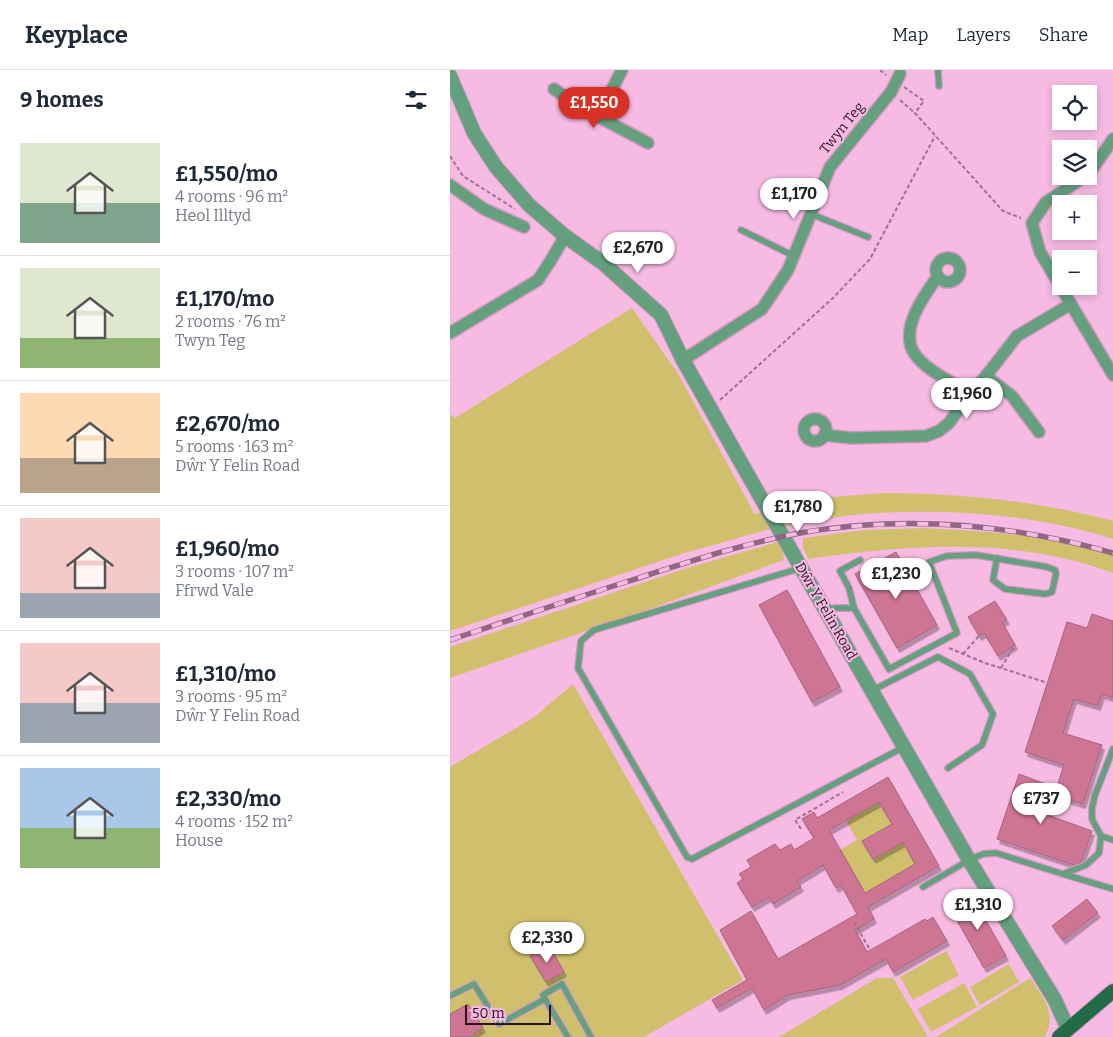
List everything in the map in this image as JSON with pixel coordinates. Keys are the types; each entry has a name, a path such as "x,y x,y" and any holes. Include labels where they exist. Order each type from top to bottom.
{"main road":[{"path":"1066,1033 1113,990"}],"street":[{"path":"598,116 622,70"},
{"name":"Dŵr Y Felin Road","path":"450,76 474,132 496,166 529,205 565,236 604,264 660,315 683,360 871,691 969,860 1055,1000 1066,1033"},
{"name":"Twyn Teg","path":"683,360 762,310 788,270 830,166 897,79"},
{"path":"554,89 578,106 648,142"},
{"path":"1097,162 1113,139"},
{"path":"450,185 484,209 524,227"},
{"path":"1072,185 1046,202 1032,223 1040,252 1113,375"},
{"path":"451,330 538,280 565,236"},
{"path":"938,276 920,301 911,325 910,338 913,352 934,372 970,393"},
{"path":"824,435 852,438 926,436 939,431 949,423 970,393 986,376 1017,336 1071,304"},
{"path":"986,376 1012,396 1039,432"}],"lane":[{"path":"938,70 939,86"},
{"path":"811,214 868,237"},
{"path":"741,230 794,256"},
{"path":"860,560 840,571 849,588 854,608 889,669 957,633 928,562 947,556 976,555 996,558 1047,567 1055,570 1056,574 1052,592 1045,594 1005,589 994,580 996,558"},
{"path":"801,568 594,630 581,641 578,668 687,856 692,859 904,747"},
{"path":"826,610 854,608"},
{"path":"871,691 938,657 970,674 993,714 982,746 948,768"},
{"path":"1063,874 1086,865 1099,854 1101,836 1092,819 1092,808 1095,795 1113,749"},
{"path":"1101,836 1113,840"},
{"path":"923,887 969,860 983,854 996,853 1113,889"},
{"path":"450,996 474,984 499,1024 545,998"},
{"path":"568,1037 543,995 562,984 591,1037"}],"path":[{"path":"880,70 897,79 924,100 915,113"},
{"path":"897,79 915,113 1003,211 1032,223"},
{"path":"710,408 834,298 870,259 935,136"},
{"path":"450,156 463,176 518,211"},
{"path":"963,654 980,636"},
{"path":"937,644 1048,683"},
{"path":"1001,668 1015,645"},
{"path":"800,829 795,820 844,792"},
{"path":"854,922 870,950"}],"shaded area":[{"path":"632,308 677,372 754,514 767,512 774,528 681,554 450,631 450,414 455,418"},
{"path":"883,493 970,497 1056,508 1113,521 1113,539 1052,524 990,515 958,513 895,512 864,514 785,526 777,510 805,501"},
{"path":"923,528 1019,535 1090,548 1113,555 1113,573 1076,561 1038,553 1000,549 962,547 884,550 808,559 803,547 803,538 864,530"},
{"path":"781,541 784,560 636,614 450,678 450,647 684,569"},
{"path":"573,684 743,980 644,1037 450,1037 450,767 533,718"},
{"path":"879,802 892,824 862,841 903,842 915,864 865,893 840,850 857,840 846,821"},
{"path":"946,951 959,975 913,1000 900,977"},
{"path":"1009,964 1019,982 980,1005 970,987"},
{"path":"877,978 893,978 928,1037 779,1037"},
{"path":"1030,978 1044,999 1049,1013 1050,1021 1044,1037 936,1037"},
{"path":"964,983 977,1007 931,1032 918,1009"}],"building":[{"path":"896,552 937,625 897,648 855,574"},
{"path":"787,590 840,687 812,702 759,605"},
{"path":"995,601 1007,620 1002,622 1015,645 998,656 984,633 979,636 968,617"},
{"path":"1092,614 1113,621 1113,698 1102,694 1098,706 1074,699 1063,733 1102,745 1083,804 1054,795 1064,765 1025,752 1067,622 1087,628"},
{"path":"1019,774 1051,786 1042,813 1092,831 1081,862 1074,865 997,839"},
{"path":"888,777 939,866 868,907 874,919 855,930 867,952 925,919 927,921 933,917 947,941 893,972 886,959 840,985 788,995 764,1010 752,988 717,1008 712,1000 747,980 720,930 751,911 778,959 857,914 841,885 836,888 823,865 797,881 801,887 773,904 769,897 752,907 737,883 743,879 739,874 751,867 747,860 775,844 780,850 791,844 794,850 814,838 802,819 814,812 817,818","holes":["879,802 892,824 862,841 873,859 903,842 915,864 865,893 829,830"]},
{"path":"971,894 1006,956 984,968 949,906"},
{"path":"1087,899 1098,913 1063,940 1052,926"},
{"path":"541,949 544,953 551,949 564,972 546,982 530,956"},
{"path":"468,1004 483,1028 469,1037 450,1037 450,1014"}],"railway":[{"path":"450,640 713,554 800,533 878,524 957,525 1036,535 1113,553"}]}
